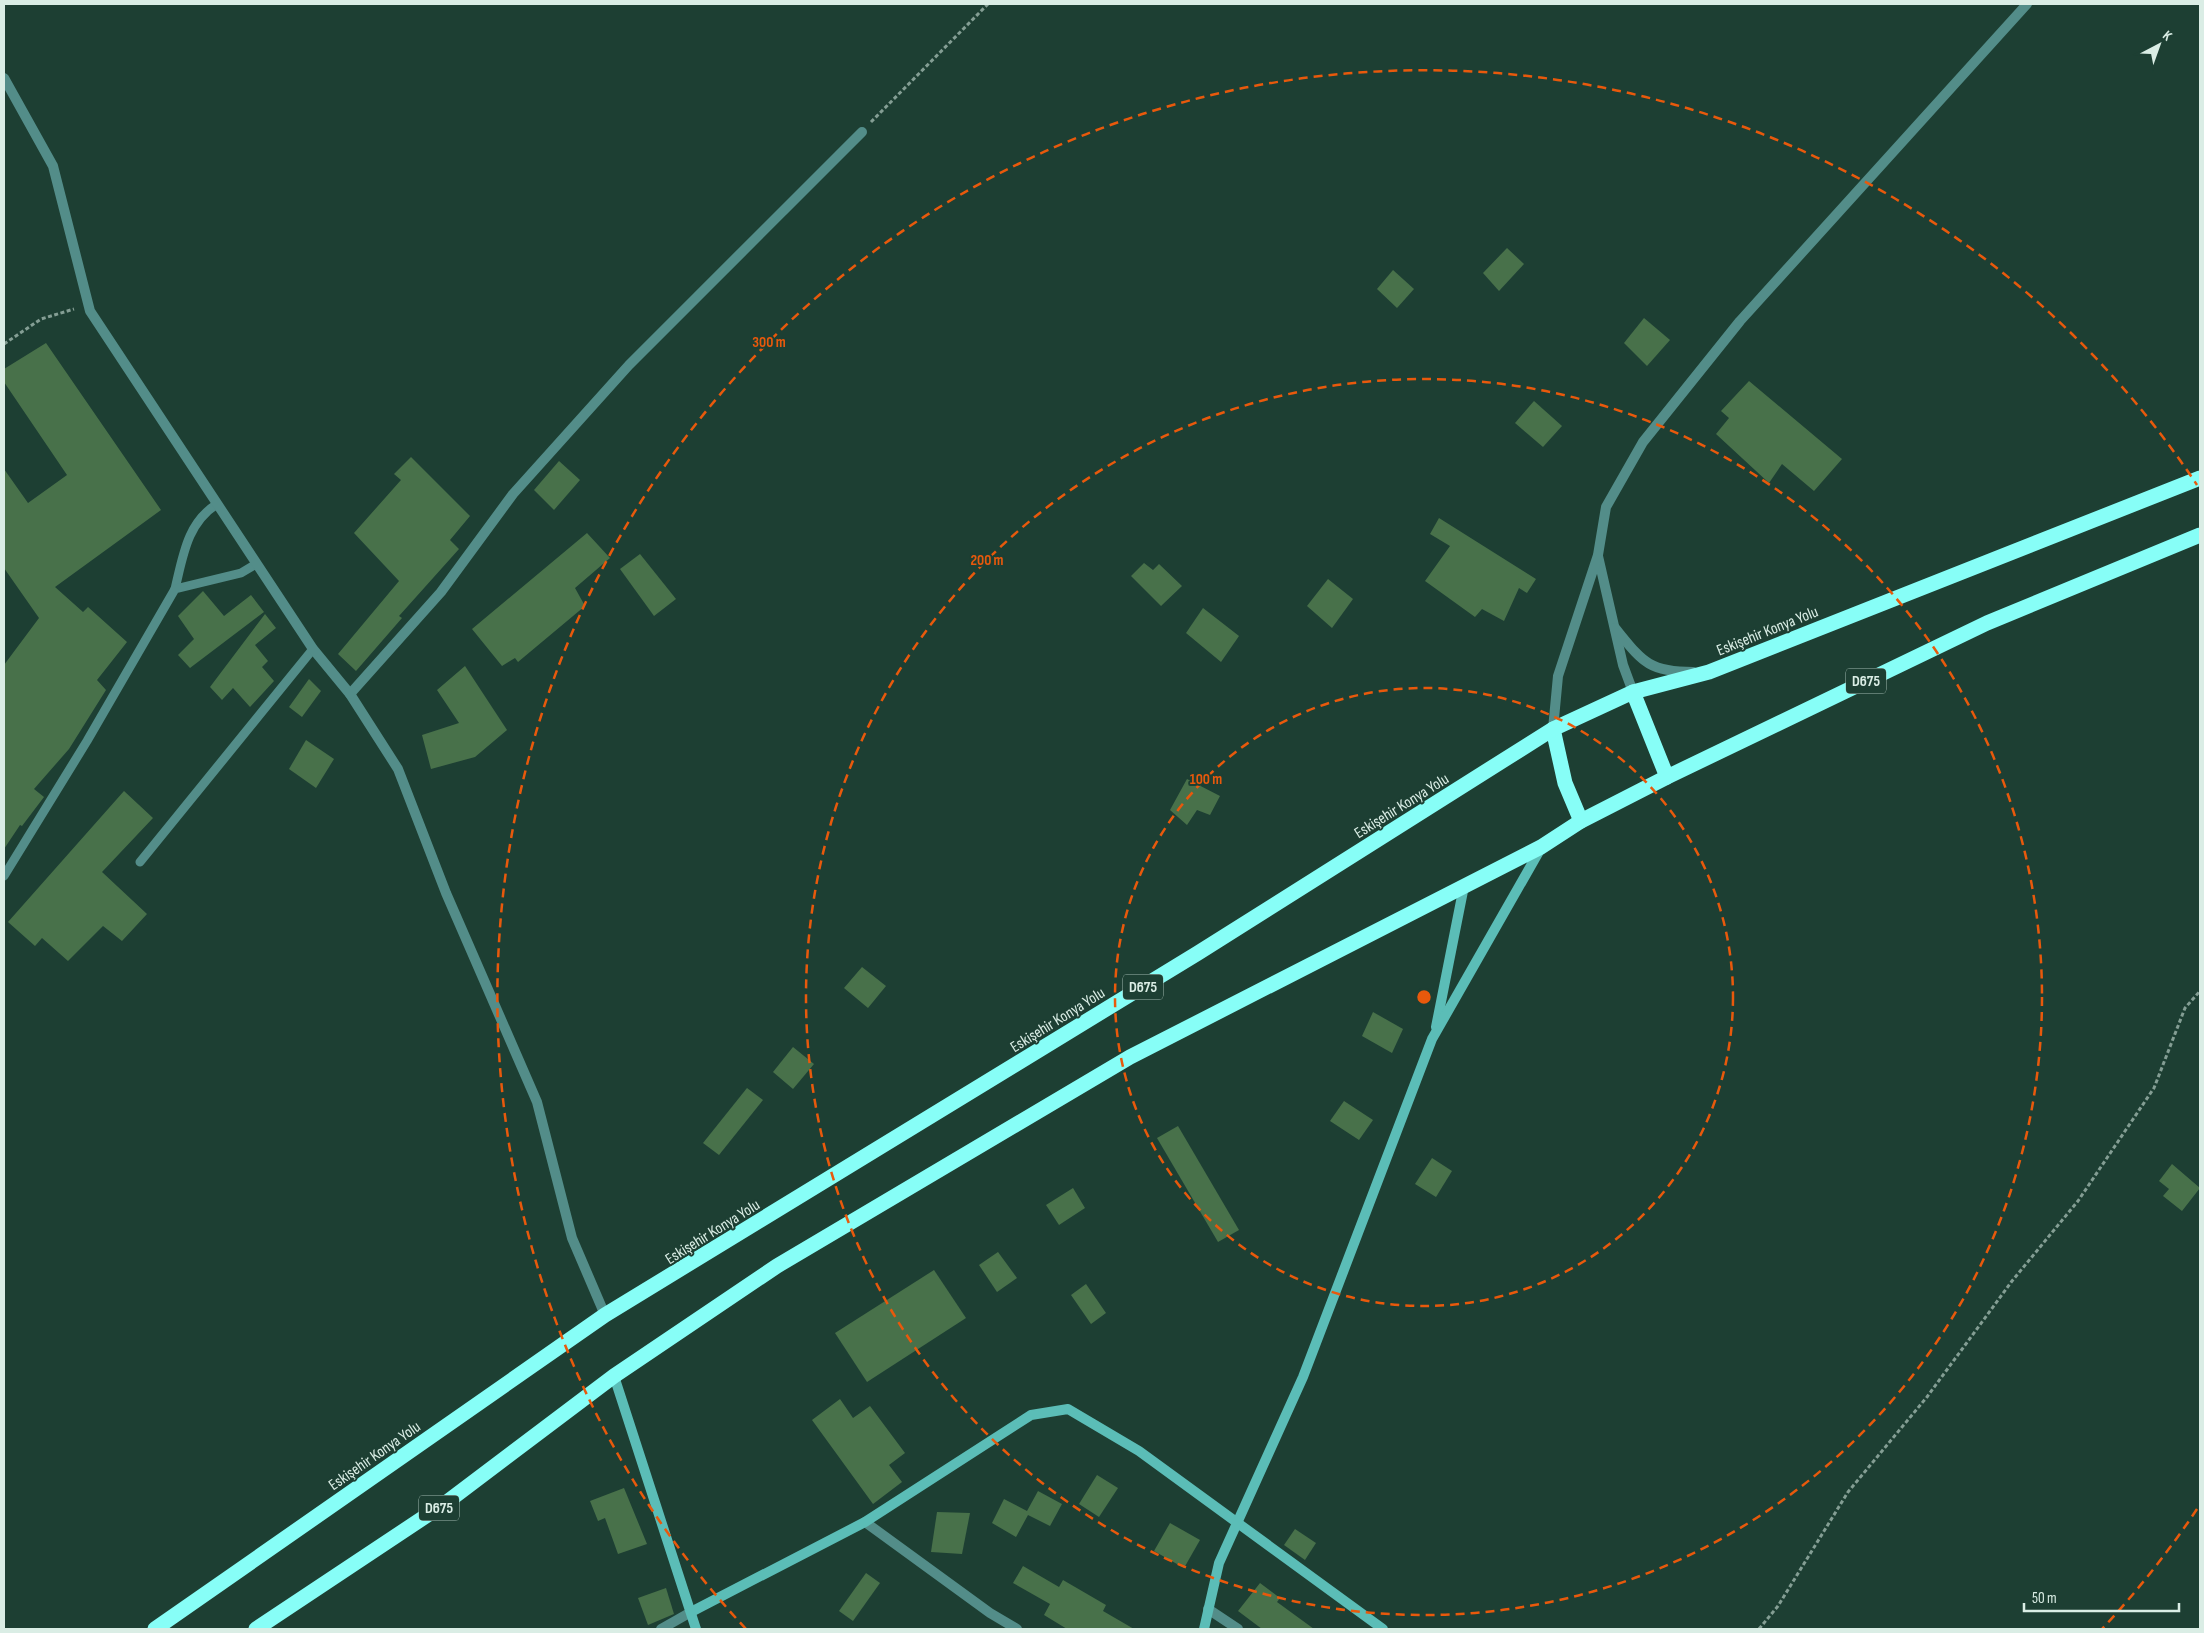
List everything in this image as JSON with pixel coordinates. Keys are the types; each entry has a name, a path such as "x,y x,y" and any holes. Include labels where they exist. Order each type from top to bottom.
{"highway":[{"name":"Eskişehir Konya Yolu","path":"155,1629 605,1315 1198,953 1552,729 1633,692 1709,672 2200,478"},
{"name":"D675","path":"256,1629 447,1502 614,1376 777,1266 1130,1057 1541,847 1581,821 1667,777 1987,623 2200,535"},
{"path":"1633,692 1667,777"},
{"path":"1552,729 1565,783 1581,821"}],"street":[{"path":"1552,729 1558,676 1598,555 1606,507 1643,442 1740,321 2027,4"},
{"path":"4,78 54,166 90,311 313,649 350,694 398,769 446,893 537,1102 572,1238 605,1315"},
{"path":"350,694 442,592 513,494 629,365 862,132"},
{"path":"1598,555 1613,627 1623,665 1633,692"},
{"path":"1613,627 1639,658 1666,672 1709,672"},
{"path":"1204,1629 1219,1563 1238,1525 1303,1377 1434,1035 1541,847"},
{"path":"1434,1035 1464,886"},
{"path":"614,1376 696,1629"},
{"path":"662,1629 864,1522 1031,1414 1068,1409 1139,1451 1383,1629"},
{"path":"864,1522 990,1613 1018,1629"},
{"path":"1208,1609 1238,1629"}],"lane":[{"path":"4,876 87,741 175,589 187,540 204,512 217,504"},
{"path":"175,589 241,573 256,564"},
{"path":"140,862 313,649"}],"path":[{"path":"862,132 988,4"},
{"path":"4,344 41,319 74,309 90,311"},
{"path":"1759,1629 1778,1606 1848,1492 1927,1397 2012,1281 2078,1201 2154,1088 2185,1008 2200,991"}],"building":[{"path":"1507,248 1524,264 1499,291 1483,273"},
{"path":"1393,270 1414,289 1397,308 1377,289"},
{"path":"1644,318 1670,340 1647,366 1624,343"},
{"path":"46,343 161,510 55,587 83,612 88,607 127,642 97,680 106,690 69,749 34,789 44,797 22,826 20,825 4,849 4,665 39,618 4,568 4,469 28,503 67,475 4,382 4,369"},
{"path":"1749,381 1842,459 1814,491 1782,464 1769,483 1716,434 1729,418 1721,411"},
{"path":"1534,401 1562,426 1543,447 1515,423"},
{"path":"411,457 470,516 450,540 459,549 399,616 402,618 356,671 338,654 399,581 354,533 401,480 394,474"},
{"path":"559,461 580,480 554,510 534,490"},
{"path":"1439,518 1536,579 1527,593 1519,588 1504,621 1482,609 1475,617 1425,581 1450,546 1430,534"},
{"path":"587,533 610,558 575,588 585,606 518,662 515,658 502,666 472,629"},
{"path":"640,554 676,599 654,616 620,569"},
{"path":"1144,563 1153,570 1159,564 1182,586 1161,606 1131,576"},
{"path":"1328,579 1353,599 1332,628 1307,606"},
{"path":"203,591 224,616 251,595 264,612 190,668 178,655 194,639 178,616"},
{"path":"1203,608 1239,636 1221,662 1186,633"},
{"path":"265,614 276,628 255,645 268,661 262,667 274,681 250,707 233,688 222,700 210,687"},
{"path":"465,666 507,730 475,757 431,769 422,735 459,723 437,690"},
{"path":"309,679 321,691 302,717 289,707"},
{"path":"306,740 334,759 316,788 289,769"},
{"path":"1187,779 1220,796 1210,815 1197,810 1187,825 1170,810"},
{"path":"124,791 153,818 102,872 147,914 122,941 103,926 68,961 42,938 35,946 8,922"},
{"path":"862,967 886,986 868,1008 844,988"},
{"path":"1373,1012 1403,1029 1392,1053 1362,1036"},
{"path":"793,1047 814,1064 793,1089 773,1072"},
{"path":"747,1088 763,1100 719,1155 703,1143"},
{"path":"1344,1101 1373,1120 1359,1140 1330,1121"},
{"path":"1178,1126 1239,1230 1218,1242 1157,1138"},
{"path":"1432,1158 1452,1171 1436,1197 1415,1184"},
{"path":"2172,1164 2200,1188 2182,1211 2163,1196 2169,1189 2159,1181"},
{"path":"1073,1188 1085,1208 1059,1225 1046,1205"},
{"path":"998,1252 1017,1278 997,1292 979,1265"},
{"path":"934,1270 966,1318 867,1382 835,1333"},
{"path":"1086,1284 1106,1313 1091,1324 1071,1295"},
{"path":"840,1399 853,1418 870,1406 905,1453 889,1465 902,1482 873,1504 812,1420"},
{"path":"1097,1475 1118,1488 1099,1517 1079,1504"},
{"path":"624,1488 647,1544 618,1554 605,1518 598,1521 590,1501"},
{"path":"1038,1491 1062,1504 1050,1526 1028,1515 1016,1537 992,1523 1004,1499 1027,1511"},
{"path":"937,1512 970,1513 962,1554 931,1552"},
{"path":"1170,1523 1200,1540 1184,1568 1154,1551"},
{"path":"1295,1529 1316,1543 1305,1560 1284,1545"},
{"path":"1023,1566 1059,1587 1063,1580 1106,1605 1103,1611 1134,1629 1067,1629 1044,1615 1050,1604 1013,1583"},
{"path":"866,1573 880,1583 853,1621 839,1611"},
{"path":"1260,1583 1280,1598 1277,1602 1314,1629 1262,1629 1238,1611"},
{"path":"666,1588 674,1614 648,1625 638,1598"}]}
